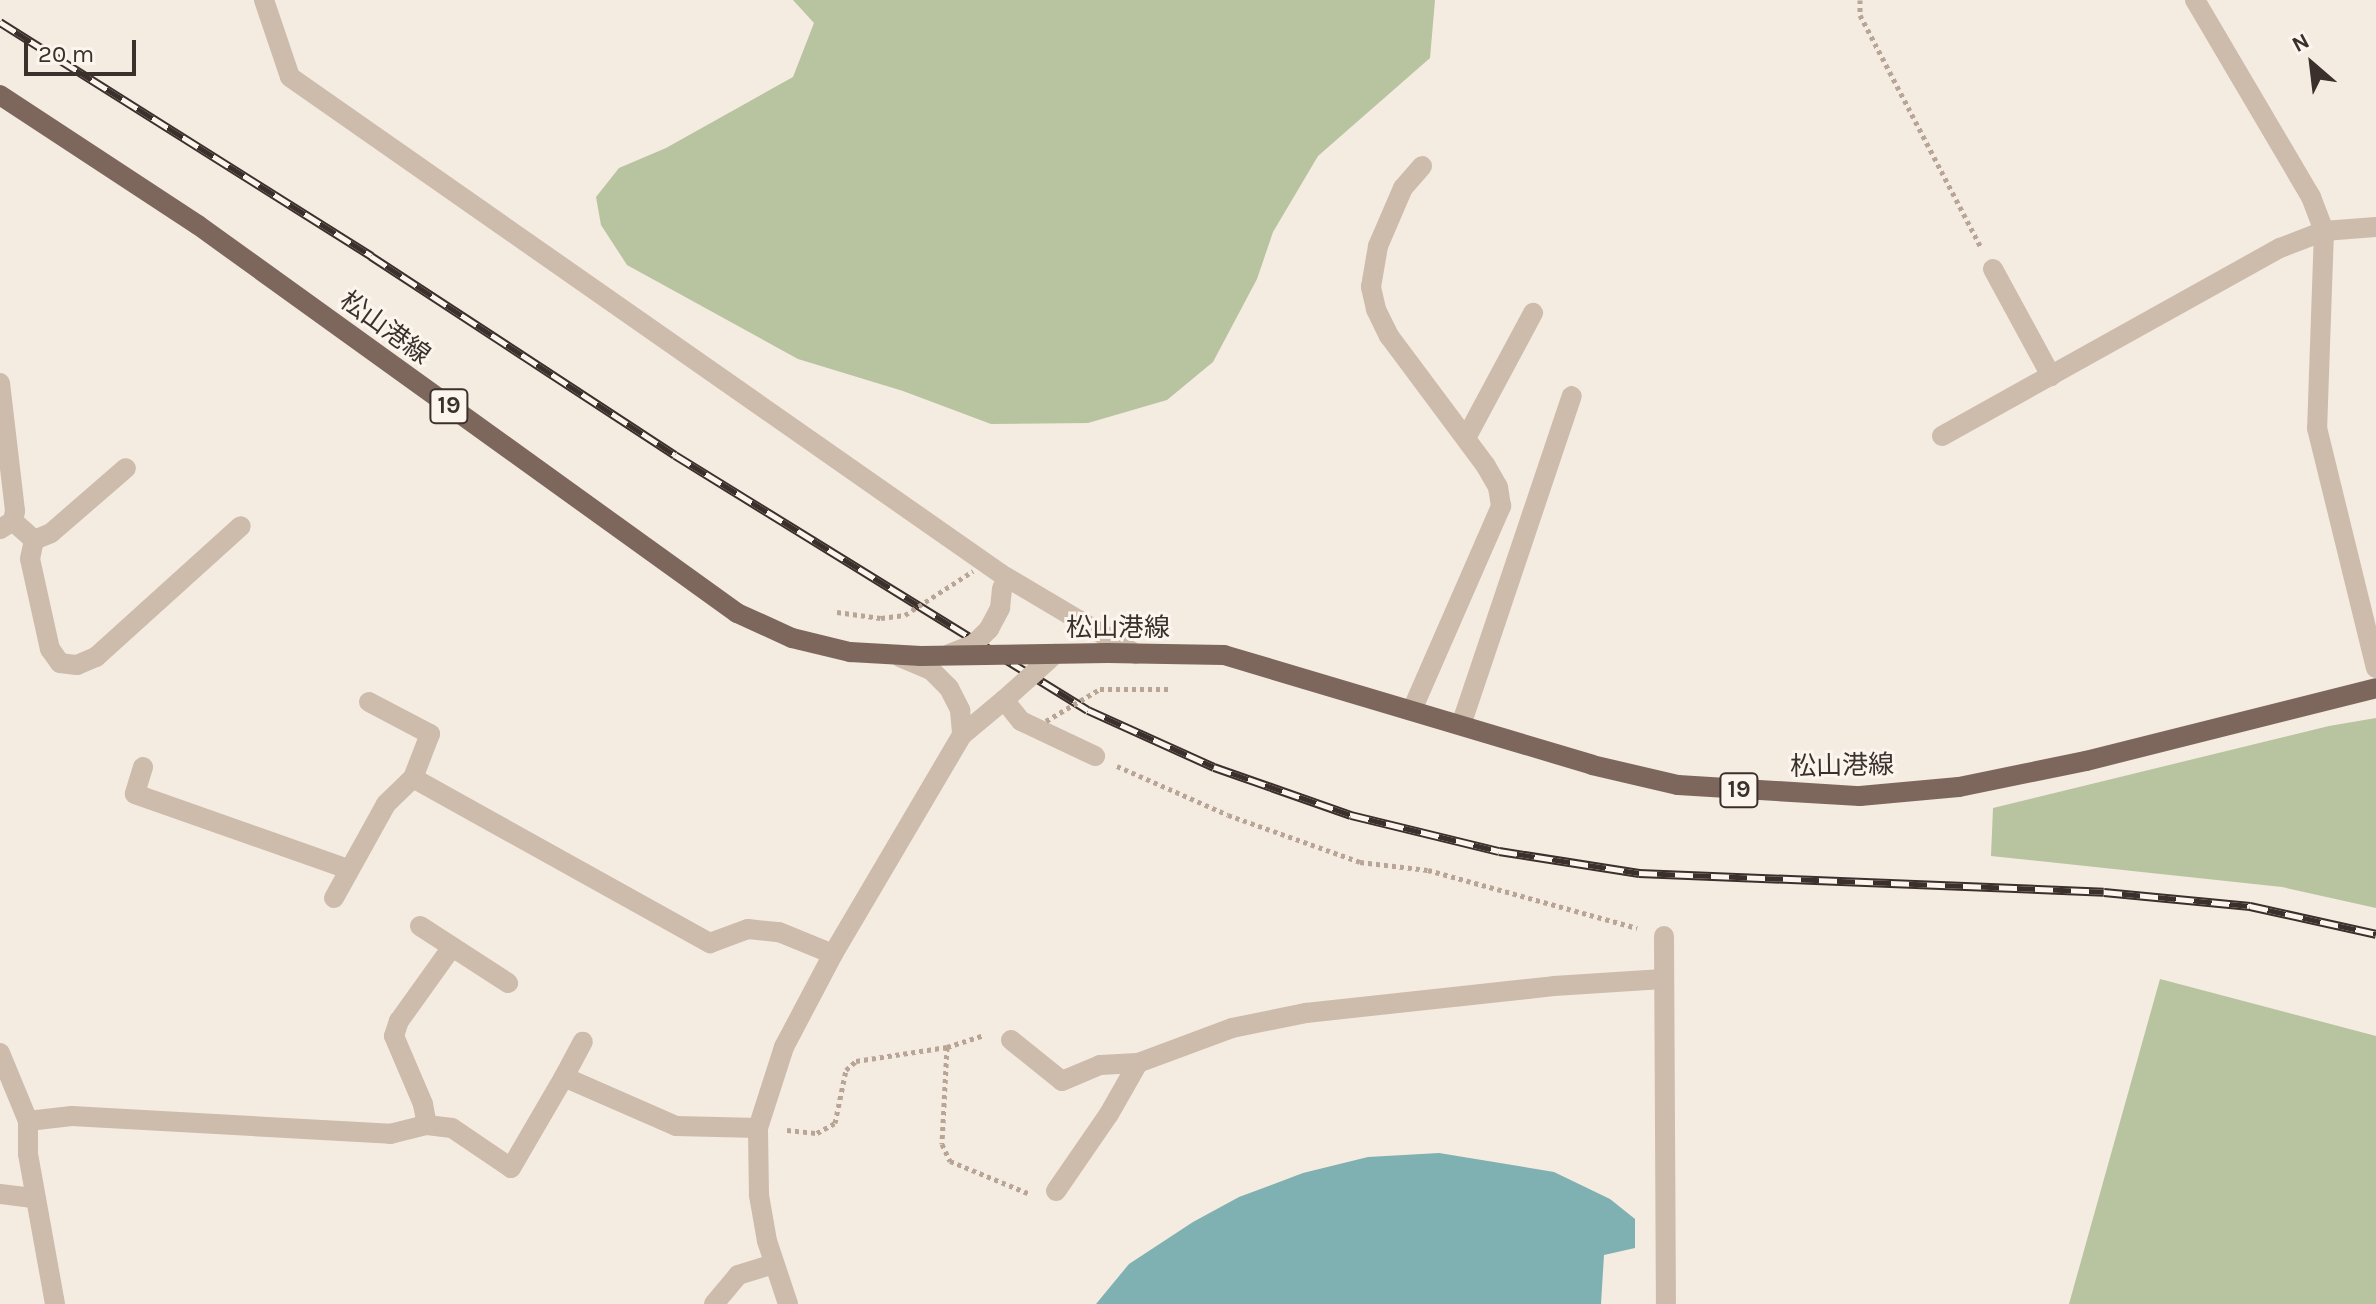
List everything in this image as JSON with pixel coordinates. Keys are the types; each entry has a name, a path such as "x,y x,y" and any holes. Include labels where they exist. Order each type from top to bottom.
{"main road":[{"name":"松山港線","path":"0,95 198,225 737,613 792,638 850,652 892,656 1224,655 1592,765 1678,785 1860,796 1959,787 2086,761 2376,688"}],"street":[{"path":"264,0 290,77 1001,581 1136,654"},
{"path":"2195,0 2311,197 2324,231 2317,428 2376,668"},
{"path":"1412,710 1501,506 1498,487 1466,438 1389,336 1376,309 1371,287 1378,246 1403,188 1422,166"},
{"path":"1942,436 2280,248 2324,231 2376,227"},
{"path":"1993,269 2051,376"},
{"path":"1466,438 1533,313"},
{"path":"0,383 7,525 34,540"},
{"path":"1461,725 1572,396"},
{"path":"34,540 51,533 126,468"},
{"path":"34,540 30,559 50,649 60,663 77,665 96,657 241,526"},
{"path":"925,656 962,650 982,637 996,618 1001,581"},
{"path":"788,1304 773,1264 759,1195 758,1128 784,1047 833,954 962,735 1055,654"},
{"path":"892,656 920,663 941,678 960,710 962,735"},
{"path":"1004,700 1021,721 1095,756"},
{"path":"334,898 386,804 413,778 430,734 369,702"},
{"path":"143,767 135,794 348,869"},
{"path":"413,778 710,943 748,929 779,932 833,954"},
{"path":"420,926 508,983"},
{"path":"1664,936 1666,1304"},
{"path":"427,1125 423,1104 394,1036 399,1021 452,947"},
{"path":"1011,1040 1062,1081 1100,1065 1138,1063 1232,1028 1306,1013 1554,986 1663,979"},
{"path":"28,1121 72,1116 390,1134 427,1125 452,1128 511,1168 583,1042"},
{"path":"0,1053 28,1121 28,1154 55,1304"},
{"path":"1056,1191 1109,1114 1138,1063"},
{"path":"564,1077 676,1126 758,1128"},
{"path":"0,1194 35,1198"},
{"path":"714,1304 738,1275 773,1264"}],"path":[{"path":"1860,0 1860,15 1993,269"},
{"path":"837,612 881,618 905,615 973,571"},
{"path":"1046,721 1100,689 1169,689"},
{"path":"1095,756 1228,815 1360,862 1428,870 1664,936"},
{"path":"758,1128 817,1133 835,1123 846,1070 856,1061 947,1047 972,1036 993,1033 1011,1040"},
{"path":"947,1047 942,1144 950,1161 1009,1189 1043,1198 1056,1191"}],"green space":[{"path":"793,0 1435,0 1430,58 1318,156 1273,232 1257,279 1213,362 1167,400 1088,423 991,424 903,391 798,359 627,265 601,225 596,197 619,168 666,148 793,77 814,23"},
{"path":"2376,718 2376,908 2282,887 1991,856 1993,808 2329,726"},
{"path":"2160,979 2376,1036 2376,1304 2069,1304"}],"water":[{"path":"1439,1153 1554,1172 1610,1199 1635,1219 1635,1248 1604,1255 1601,1304 1096,1304 1129,1264 1193,1222 1239,1197 1303,1173 1368,1157"}],"railway":[{"path":"0,22 371,256 675,455 1088,710 1214,767 1351,815 1499,851 1639,873 2104,892 2250,906 2376,934"}]}
